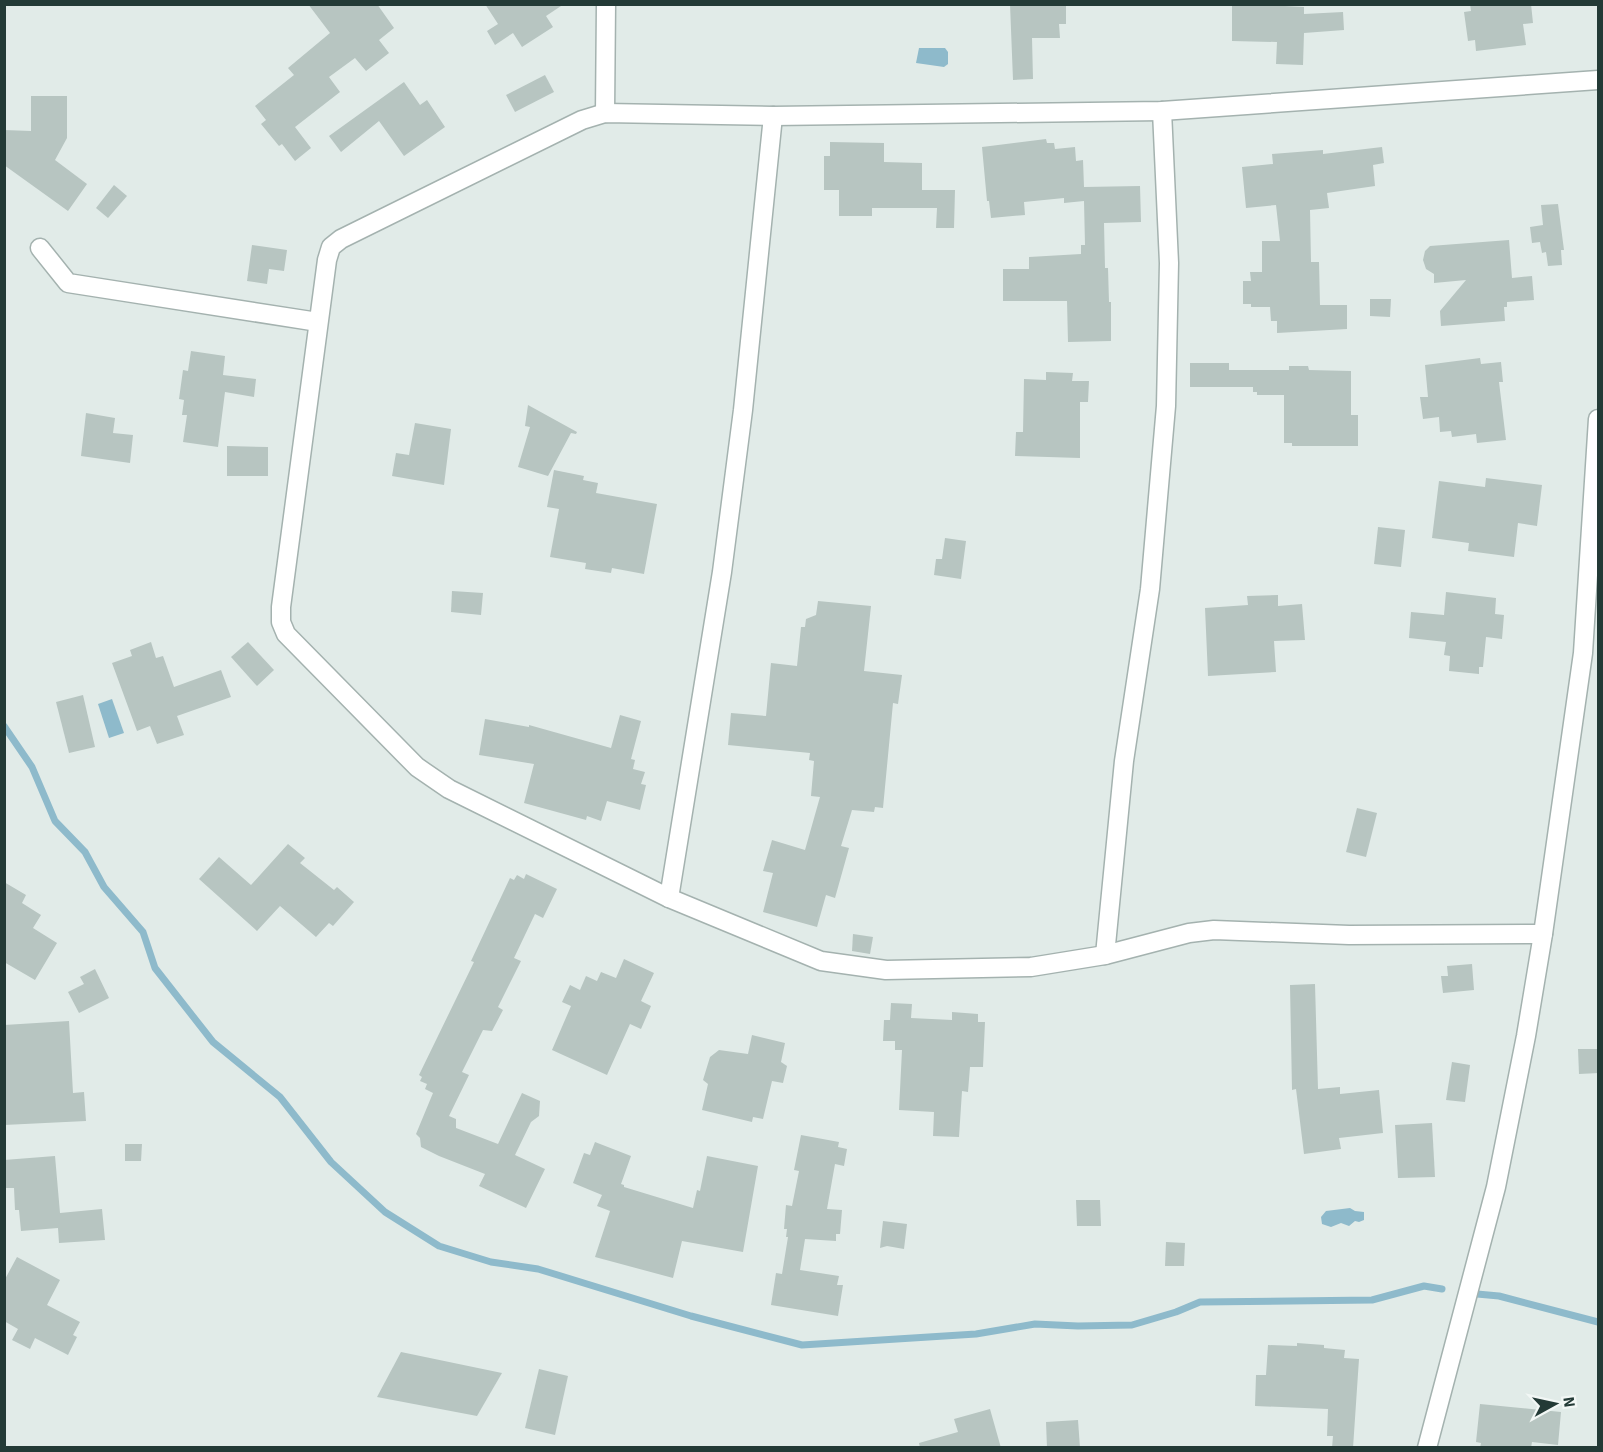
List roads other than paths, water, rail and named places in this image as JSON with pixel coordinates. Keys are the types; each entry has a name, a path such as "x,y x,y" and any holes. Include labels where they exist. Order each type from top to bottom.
{"street":[{"path":"605,113 606,4"},
{"path":"1543,934 1349,936 1214,930 1179,935 1105,955 1031,967 886,970 821,961 669,898 432,779 417,767 286,634 281,622 281,607 318,322 331,247 341,239 582,120 605,113 773,116 1162,111 1599,80"},
{"path":"1105,955 1124,761 1150,589 1166,406 1169,263 1162,111"},
{"path":"669,898 722,572 743,410 773,116"},
{"path":"40,248 68,283 318,322"},
{"path":"1427,1448 1496,1187 1526,1036 1584,653 1599,419"}],"water":[{"path":"919,48 945,48 948,52 948,64 944,67 916,63"},
{"path":"112,699 124,733 109,738 98,704"},
{"path":"1350,1208 1364,1212 1364,1220 1355,1221 1349,1226 1341,1223 1331,1227 1322,1224 1321,1217 1326,1211"}],"waterway":[{"path":"4,726 32,767 55,821 85,852 104,887 143,932 155,968 213,1042 280,1097 331,1162 385,1212 439,1246 491,1262 538,1269 691,1316 802,1345 976,1334 1035,1324 1132,1325 1200,1302 1372,1300 1424,1286 1442,1289"},
{"path":"1477,1294 1499,1296 1598,1322"}]}
